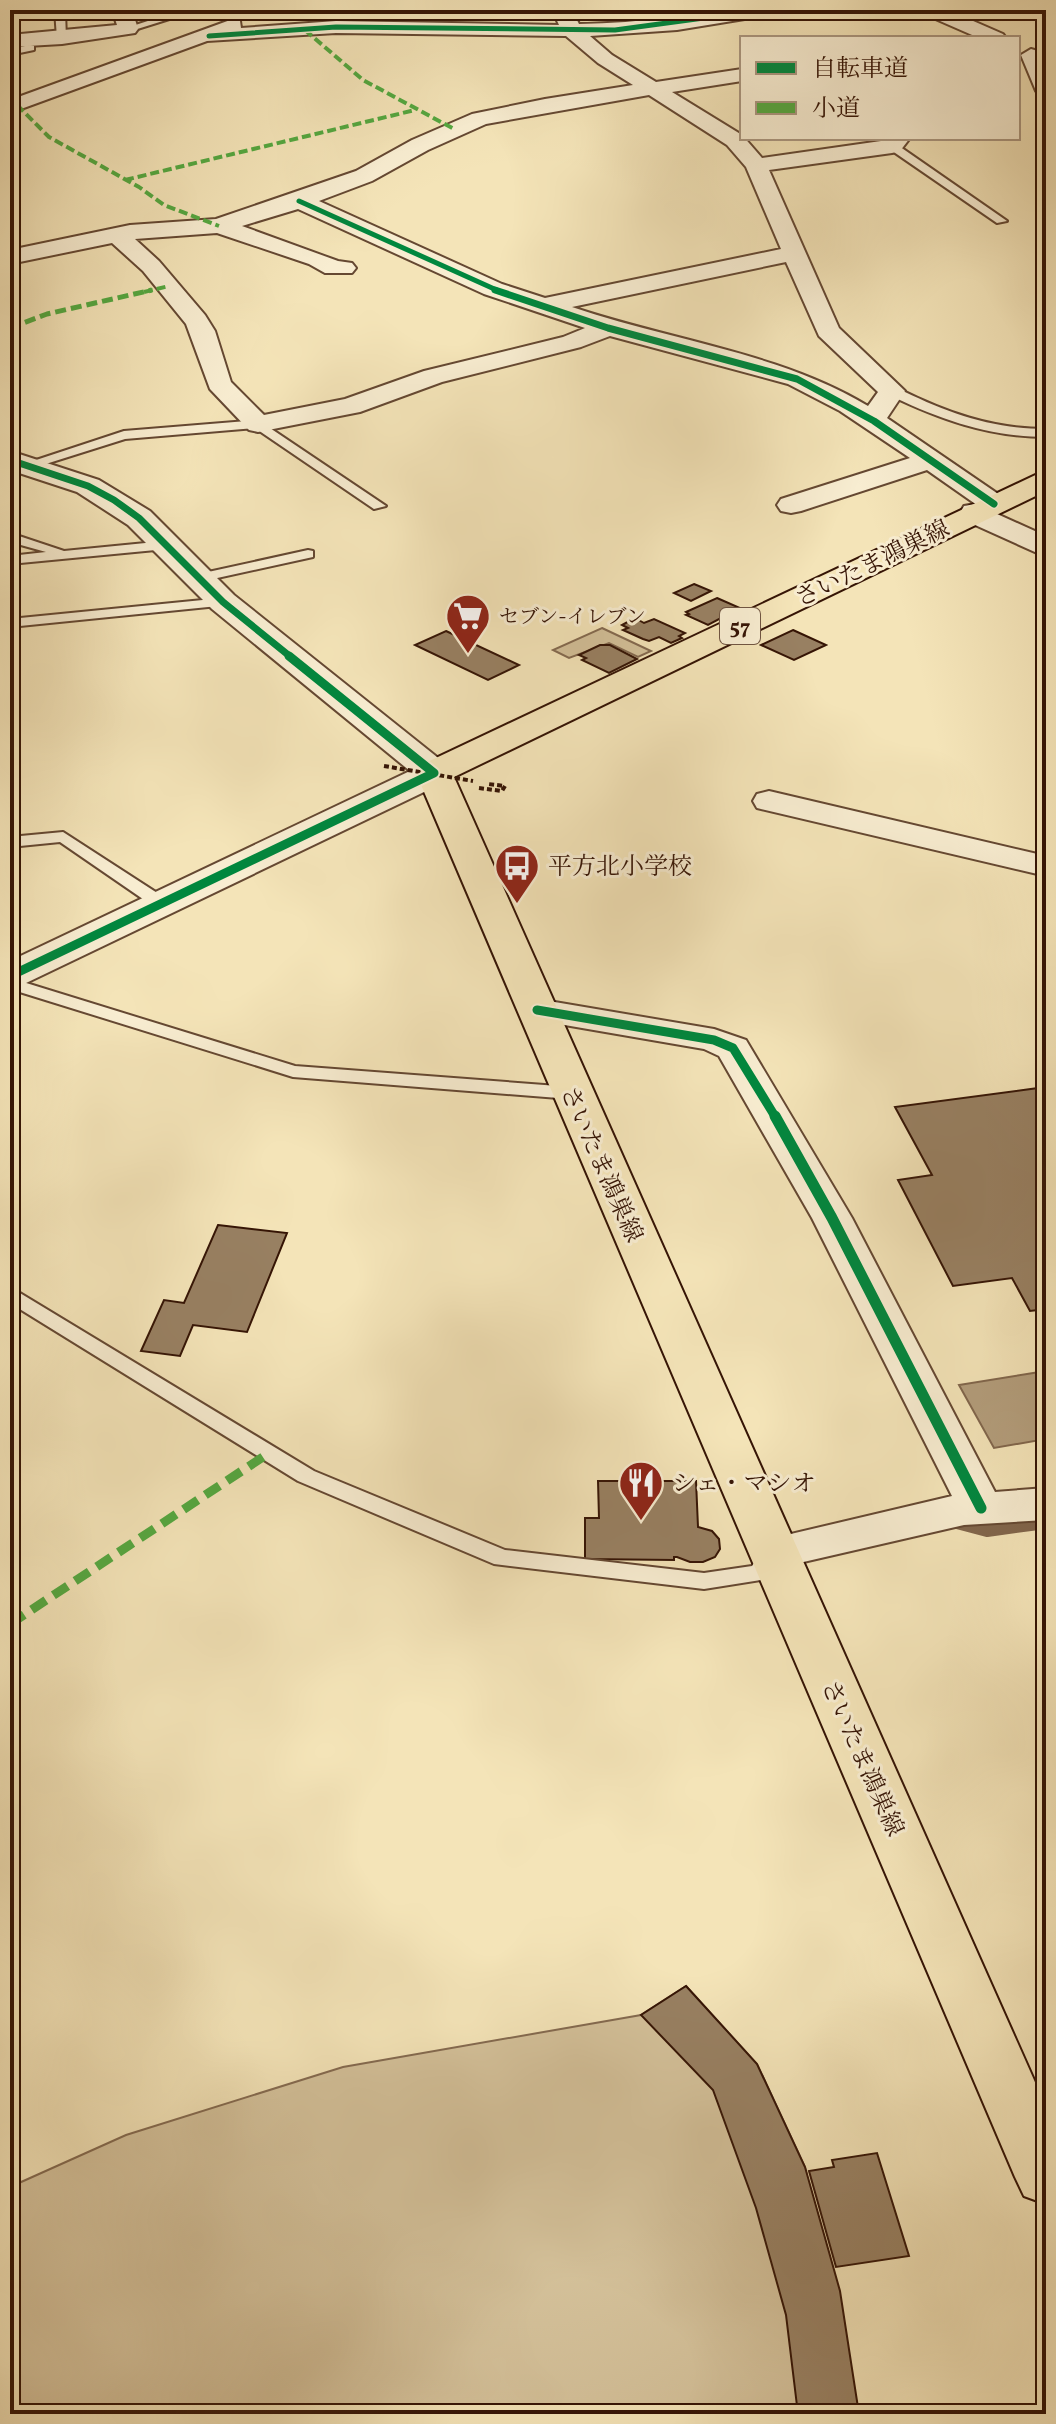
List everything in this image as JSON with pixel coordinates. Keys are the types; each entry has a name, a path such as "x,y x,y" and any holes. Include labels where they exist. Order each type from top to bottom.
{"main road":[{"name":"さいたま鴻巣線","path":"1046,479 462,781 537,1010 571,1093 1046,2177"}],"street":[{"path":"10,107 209,36 266,10"},
{"path":"562,10 572,31 605,59 735,140 756,165 828,331 892,391 873,419"},
{"path":"209,36 336,27 572,31 677,24 763,10"},
{"path":"931,10 991,35"},
{"path":"18,46 62,38 125,19"},
{"path":"18,46 90,77"},
{"path":"1028,56 1046,91"},
{"path":"10,257 117,235 219,226 299,201 364,176 420,145 480,119 545,105 740,75"},
{"path":"756,165 895,142"},
{"path":"299,201 493,289 608,328 797,379 827,392 873,419 985,509 1046,548"},
{"path":"219,226 317,259 333,268 344,268"},
{"path":"117,235 151,266 196,320 203,331 219,384 258,424 351,406 433,376 572,342 608,328"},
{"path":"317,259 388,240"},
{"path":"544,306 794,253"},
{"path":"791,505 928,461"},
{"path":"19,462 88,486 114,500 166,545 223,602 462,781"},
{"path":"10,976 162,904 462,781"},
{"path":"769,801 1046,866"},
{"path":"537,1010 714,1040 733,1048 853,1254 981,1508"},
{"path":"773,1553 981,1508 1046,1504"}],"lane":[{"path":"60,10 62,38"},
{"path":"125,19 193,10"},
{"path":"895,142 1001,221"},
{"path":"892,391 966,425 1010,432 1046,433"},
{"path":"19,462 124,435 258,424 379,506"},
{"path":"10,537 68,554"},
{"path":"10,560 166,545"},
{"path":"199,578 308,554"},
{"path":"10,623 223,602"},
{"path":"10,842 63,837 162,904"},
{"path":"10,983 293,1071 571,1093"},
{"path":"10,1294 306,1476 502,1558 704,1581 759,1573 773,1553"}],"path":[{"path":"384,766 502,791 505,786 462,781"}],"shaded area":[{"path":"602,628 651,651 638,657 609,643 569,658 553,650"},
{"path":"1046,1371 1046,1439 994,1448 959,1385"},
{"path":"686,1986 757,2064 805,2167 859,2414 10,2414 10,2187 126,2135 343,2067 641,2015"}],"building":[{"path":"694,584 711,591 691,601 674,593"},
{"path":"717,598 740,608 708,625 686,615 689,614 686,612"},
{"path":"635,618 644,623 654,619 685,633 671,643 659,637 649,641 623,630 628,628 622,625"},
{"path":"793,630 826,645 794,660 761,645"},
{"path":"446,631 519,665 488,680 415,645"},
{"path":"600,645 610,645 637,659 609,673 582,660 586,658 579,655"},
{"path":"1046,1087 1046,1309 1030,1311 1012,1278 953,1286 898,1180 932,1175 895,1107"},
{"path":"218,1225 287,1233 247,1332 193,1325 180,1356 141,1351 164,1300 184,1303"},
{"name":"シェ・マシオ","path":"598,1481 696,1481 698,1527 712,1531 719,1539 720,1549 715,1557 703,1562 690,1562 677,1557 674,1560 585,1559 585,1518 599,1518"},
{"path":"686,1986 757,2064 805,2167 840,2291 859,2414 798,2414 786,2315 756,2208 713,2090 641,2015"},
{"path":"877,2153 909,2256 836,2267 809,2171 834,2167 832,2160"}],"waterway":[{"path":"953,1522 987,1531 1046,1523"}],"marked path":[{"path":"305,30 363,80 454,129"},
{"path":"17,105 49,137 139,187 164,205 219,226"},
{"path":"125,180 415,110"},
{"path":"10,328 47,314 169,286"},
{"path":"10,1624 269,1453"}],"cycle path":[{"path":"209,36 336,27 615,30 763,10"},
{"path":"299,201 493,289 608,328 797,379 874,421 994,504"},
{"path":"10,460 88,486 139,518 223,602 434,773 10,976"},
{"path":"537,1010 714,1040 733,1048 832,1218 981,1508"}],"place":[{"name":"セブン-イレブン","path":"468,655"},
{"name":"平方北小学校","path":"517,905"},
{"name":"シェ・マシオ","path":"641,1522"}]}
